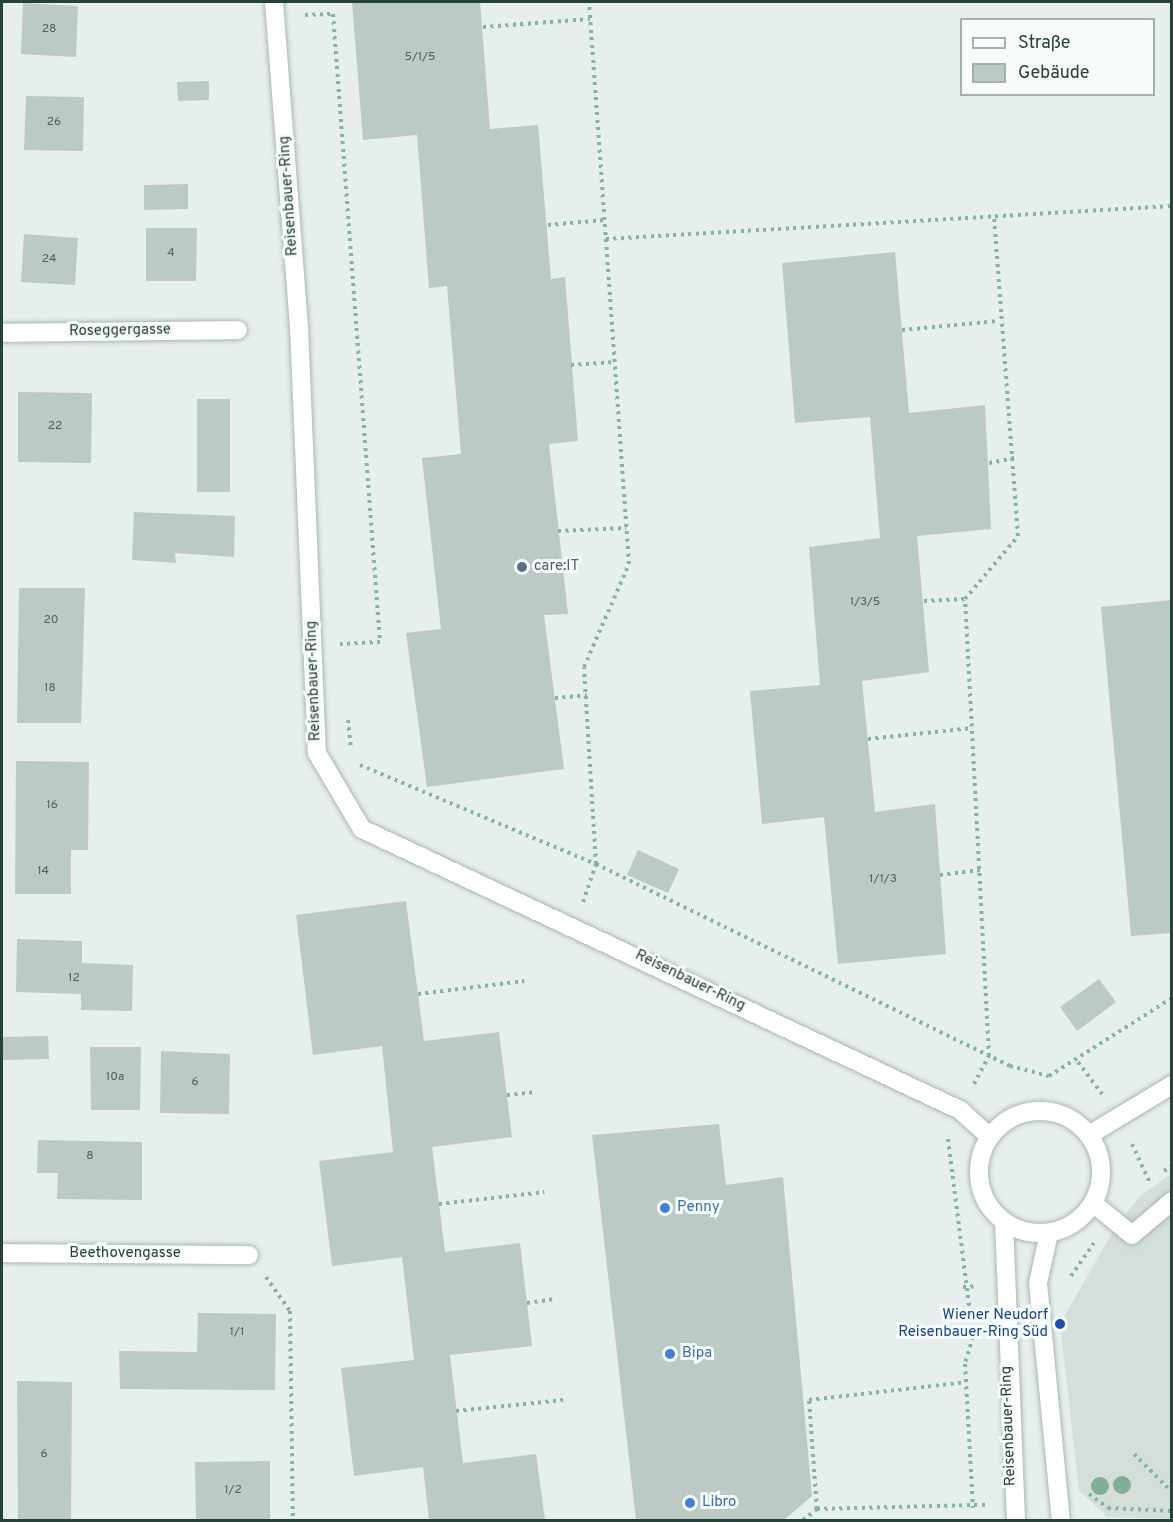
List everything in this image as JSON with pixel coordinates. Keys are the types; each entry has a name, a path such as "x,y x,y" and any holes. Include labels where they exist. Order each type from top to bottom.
{"street":[{"name":"Reisenbauer-Ring","path":"274,2 299,327 317,753 362,828 575,926 960,1110 989,1136"},
{"name":"Roseggergasse","path":"2,333 238,330"},
{"path":"1089,1134 1172,1085"},
{"path":"1050,1111 1089,1134 1101,1173 1093,1203 1074,1223 1048,1233 1004,1222 980,1187 979,1161 989,1136 1006,1120 1050,1111"},
{"path":"1093,1203 1132,1235 1172,1201"},
{"name":"Reisenbauer-Ring","path":"1004,1222 1012,1500 1016,1521"},
{"path":"1048,1233 1038,1283 1061,1521"},
{"name":"Beethovengasse","path":"2,1253 249,1255"}],"path":[{"path":"575,926 596,864 584,667 629,564 589,2"},
{"path":"297,15 333,14 380,642 340,644 341,655"},
{"path":"483,27 590,19"},
{"path":"606,239 994,219 1172,206"},
{"path":"973,1508 966,1382 971,1316 946,1143 960,1110 989,1056 964,599 1018,536 1015,458 998,321 994,219"},
{"path":"548,225 604,220"},
{"path":"902,330 998,321"},
{"path":"571,365 615,362"},
{"path":"989,464 1015,458"},
{"path":"558,531 626,528"},
{"path":"924,601 964,599"},
{"path":"555,698 587,695"},
{"path":"347,715 352,762 596,864 989,1056 1049,1076 1172,998"},
{"path":"868,739 972,728"},
{"path":"940,874 980,870"},
{"path":"418,994 524,981"},
{"path":"507,1095 534,1092"},
{"path":"1067,1281 1112,1217 1172,1166"},
{"path":"439,1204 544,1192"},
{"path":"249,1255 290,1311 293,1521"},
{"path":"527,1303 554,1299"},
{"path":"817,1509 809,1400 966,1382"},
{"path":"456,1411 563,1400"},
{"path":"1134,1454 1172,1492"},
{"path":"1059,1491 1080,1488 1108,1508 1172,1511"},
{"path":"802,1521 817,1509 973,1508 1012,1500"}],"shaded area":[{"path":"1171,1174 1171,1519 1108,1517 1079,1491 1060,1324 1116,1226 1140,1196"}],"building":[{"path":"352,2 480,2 490,129 538,125 551,279 565,277 578,441 549,444 568,614 544,615 564,769 427,787 406,633 441,629 422,458 461,454 447,286 429,288 417,135 363,140"},
{"path":"23,3 78,6 76,57 21,54"},
{"path":"209,81 209,100 178,101 177,82"},
{"path":"26,96 84,97 83,151 24,150"},
{"path":"188,184 188,209 144,210 144,185"},
{"path":"146,228 197,228 196,281 146,281"},
{"path":"24,234 78,238 75,285 21,282"},
{"path":"895,252 909,413 985,405 991,529 917,536 929,672 862,681 875,812 935,804 946,954 838,964 824,817 762,824 750,691 820,685 809,547 880,538 870,417 795,423 782,263"},
{"path":"18,392 92,393 91,463 18,462"},
{"path":"197,399 230,399 230,492 197,492"},
{"path":"134,512 235,516 234,557 175,553 176,563 132,560"},
{"path":"19,588 85,588 81,723 17,723"},
{"path":"1172,600 1172,933 1131,936 1101,607"},
{"path":"16,761 89,762 88,850 71,850 71,894 15,894"},
{"path":"638,850 679,869 668,893 627,875"},
{"path":"406,901 424,1041 499,1032 512,1137 432,1147 445,1252 520,1243 532,1346 450,1355 463,1463 536,1454 545,1520 429,1520 423,1467 354,1476 341,1368 414,1360 402,1257 332,1266 319,1161 393,1152 382,1046 313,1055 296,915"},
{"path":"17,939 82,941 82,963 133,965 132,1011 81,1010 81,994 16,992"},
{"path":"1099,979 1116,1002 1077,1031 1060,1007"},
{"path":"48,1036 49,1059 2,1060 2,1037"},
{"path":"90,1047 141,1047 140,1110 91,1110"},
{"path":"161,1051 230,1054 229,1114 160,1113"},
{"path":"719,1124 726,1185 783,1177 812,1496 784,1520 636,1520 592,1135"},
{"path":"38,1140 142,1142 142,1200 57,1199 58,1173 37,1173"},
{"path":"198,1313 276,1314 275,1390 120,1389 119,1351 197,1352"},
{"path":"17,1381 72,1382 71,1520 18,1520"},
{"path":"270,1461 270,1520 196,1520 195,1462"}],"place":[{"name":"care:IT","path":"522,567"},
{"name":"Penny","path":"665,1208"},
{"name":"Wiener Neudorf Reisenbauer-Ring Süd","path":"1060,1324"},
{"name":"Bipa","path":"670,1354"},
{"name":"Libro","path":"690,1503"}]}
